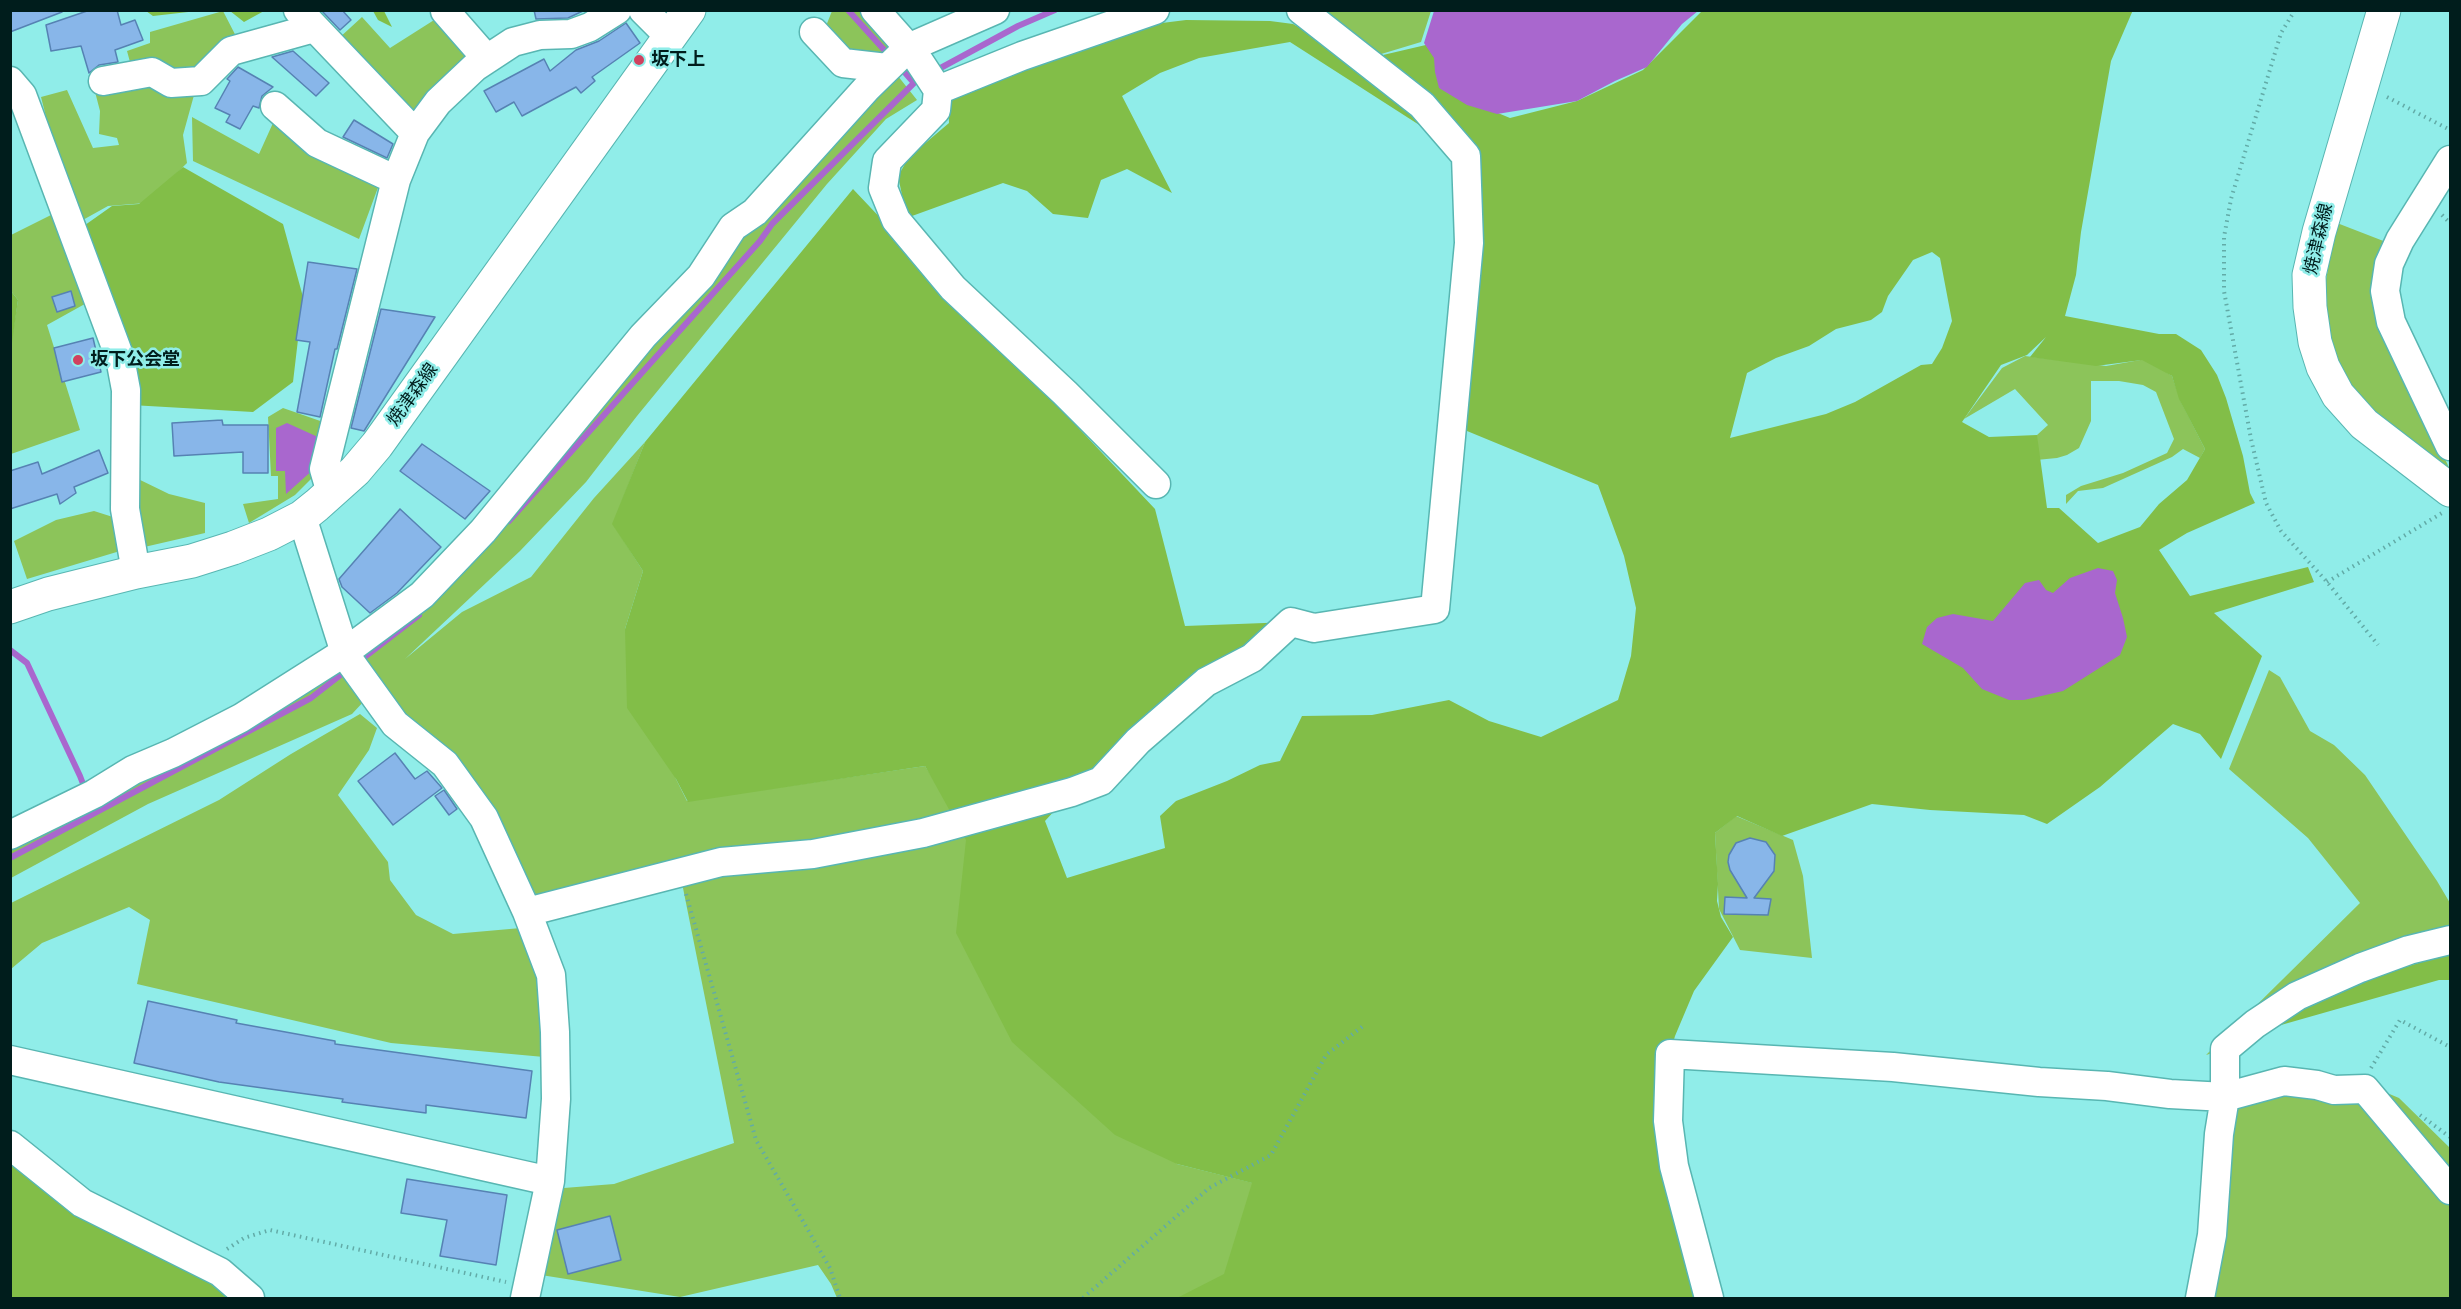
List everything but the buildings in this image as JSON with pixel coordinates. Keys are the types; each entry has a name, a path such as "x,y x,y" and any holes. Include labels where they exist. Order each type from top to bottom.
{"main road":[{"name":"焼津森線","path":"10,607 48,594 213,555 269,534 302,517 331,493 355,471 377,445 689,10"},
{"name":"焼津森線","path":"2384,10 2319,232 2309,275 2310,307 2315,342 2323,367 2338,395 2364,424 2451,490"}],"street":[{"path":"331,493 324,469 396,180 414,133 438,102 475,67 513,42 540,35 571,34 590,27 617,10"},
{"path":"643,10 670,37"},
{"path":"875,10 912,51 935,87 936,110 887,162 883,188 896,220 953,288 1065,393 1156,484"},
{"path":"10,835 94,794 133,770 173,753 241,718 345,654 422,595 461,555 557,443 643,336 701,276 733,227 755,212 866,89 887,68 912,51 995,10"},
{"path":"935,87 1155,10"},
{"path":"527,912 721,862 813,854 923,833 1072,792 1101,781 1138,741 1206,682 1252,658 1291,622 1314,628 1435,609 1469,243 1466,156 1422,105 1301,10"},
{"path":"445,11 487,59"},
{"path":"103,81 152,72 171,83 201,81 231,51 306,19 414,133"},
{"path":"814,32 843,63 887,68"},
{"path":"10,81 22,94 120,358 126,390 125,509 136,572"},
{"path":"275,106 317,144 396,180"},
{"path":"2451,160 2400,240 2389,264 2385,291 2391,322 2451,446"},
{"path":"302,517 345,654 395,724 446,764 484,818 527,912 551,975 556,1099 550,1181 526,1293"},
{"path":"2200,1299 2212,1235 2219,1134 2225,1096 2225,1049 2255,1024 2297,996 2360,968 2409,950 2451,940"},
{"path":"1708,1298 1674,1166 1668,1121 1670,1054 1846,1064 2107,1086 2170,1094 2225,1096 2284,1081 2317,1085 2334,1090 2365,1089 2451,1190"},
{"path":"10,1060 550,1181"},
{"path":"10,1145 82,1203 220,1272 250,1299"}],"path":[{"path":"2295,10 2281,33 2231,199 2224,237 2223,283 2251,439 2266,503 2281,531 2327,582 2378,645"},
{"path":"2387,97 2451,130"},
{"path":"2327,582 2451,508"},
{"path":"680,873 756,1140 830,1268 840,1299"},
{"path":"2358,1089 2400,1020 2451,1047"},
{"path":"1083,1299 1209,1188 1271,1155 1326,1055 1363,1026"},
{"path":"204,1265 244,1238 270,1230 526,1293"}],"green space":[{"path":"2133,10 2111,61 2081,232 2076,275 2065,316 2159,334 2176,334 2201,350 2217,375 2226,398 2243,456 2250,493 2255,503 2187,533 2159,550 2190,596 2308,567 2314,582 2214,613 2262,656 2221,759 2200,734 2173,724 2100,787 2047,824 2024,815 1872,804 1782,836 1737,816 1715,833 1717,901 1721,917 1733,937 1694,991 1670,1054 1706,1298 1177,1298 1224,1274 1252,1183 1177,1164 1115,1135 1012,1042 956,933 966,840 925,766 688,802 676,779 627,708 625,629 643,571 612,524 645,442 853,189 1155,509 1185,626 1291,622 1112,748 1045,821 1067,878 1165,848 1160,816 1176,801 1260,765 1280,761 1302,716 1372,715 1449,700 1489,721 1541,737 1618,700 1631,656 1636,608 1624,556 1598,485 1467,431 1457,389 1470,146 1383,55 1430,44 1447,92 1510,118 1577,101 1643,70 1702,11","holes":["1932,252 1940,258 1952,321 1942,348 1932,364 1921,365 1855,402 1826,414 1730,438 1747,373 1776,358 1809,346 1836,329 1871,320 1882,312 1888,296 1913,260","2046,337 2030,357 2096,366 2142,360 2172,376 2179,399 2205,449 2187,480 2159,504 2140,527 2098,543 2059,508 2047,508 2037,435 1989,437 1962,422 2001,365 2027,355"]},
{"path":"146,11 197,11 153,16"},
{"path":"223,11 240,44 199,77 183,135 187,163 146,203 108,206 81,221 67,199 41,97 67,90 93,148 119,145 117,138 99,134 100,111 93,84 133,73 127,51 150,43 150,32"},
{"path":"230,11 264,11 244,22"},
{"path":"373,11 384,11 392,27 378,20"},
{"path":"832,11 866,11 898,48 861,58 824,31"},
{"path":"1301,11 1431,11 1421,42 1378,55"},
{"path":"442,15 479,55 414,122 338,39 362,17 390,48"},
{"path":"1186,20 1270,21 1293,24 1328,43 1463,153 1290,42 1199,58 1160,73 1122,96 1172,193 1127,169 1101,180 1088,218 1053,214 1027,191 1003,183 912,216 905,209 898,176 909,157 949,123 948,97 1001,75 1130,31"},
{"path":"894,71 917,100 886,119 827,184 637,416 586,482 520,551 405,659 462,612 531,577 594,498 645,442 613,524 643,571 625,629 676,779 687,801 925,766 1177,1164 1253,1183 1226,1283 1189,1298 837,1298 818,1265 680,1297 541,1275 564,1188 614,1184 734,1143 680,873 539,900 453,757 403,717 379,685 352,714 148,804 11,878 11,829 333,651 412,591"},
{"path":"192,117 259,154 273,123 383,174 359,239 193,161"},
{"path":"183,167 283,224 303,297 293,382 253,412 131,405 78,230 112,206 139,204"},
{"path":"53,214 92,300 47,325 80,430 11,454 10,350 18,300 11,291 11,235"},
{"path":"2337,223 2386,242 2379,309 2450,470 2373,416 2332,363 2320,310"},
{"path":"11,291 18,300 11,350"},
{"path":"2025,356 2106,366 2146,359 2172,376 2181,402 2205,449 2200,458 2183,449 2172,457 2103,488 2078,491 2066,504 2066,495 2081,486 2123,473 2167,453 2174,439 2156,392 2143,385 2119,381 2091,381 2091,421 2079,448 2057,458 2036,460 2037,435 2048,425 2015,389 1964,419 2002,368"},
{"path":"283,408 326,423 320,470 295,495 249,523 243,504 278,499 278,476 271,476 268,417"},
{"path":"132,476 169,494 205,503 205,533 140,548"},
{"path":"94,511 116,518 120,551 27,579 14,541 56,520"},
{"path":"2269,670 2280,677 2310,731 2334,745 2365,775 2437,881 2450,903 2450,942 2225,1049 2206,1055 2360,903 2308,838 2229,769"},
{"path":"360,714 377,728 369,750 338,795 388,862 390,880 416,915 453,934 521,928 539,982 544,1057 391,1043 137,984 150,920 129,907 42,943 11,969 11,903 219,800"},
{"path":"1736,816 1793,840 1803,876 1812,958 1740,950 1719,909 1715,833"},
{"path":"2450,953 2450,980 2439,980 2267,1029 2326,992"},
{"path":"2368,1085 2399,1098 2450,1148 2450,1298 2199,1298 2238,1107 2287,1087"},
{"path":"10,1150 217,1278 240,1298 11,1298"}],"shaded area":[{"path":"1434,10 1698,11 1682,24 1647,67 1577,101 1497,114 1467,105 1439,88 1434,58 1424,43"},
{"path":"287,423 318,437 315,468 286,494 285,471 276,471 276,428"},
{"path":"2098,568 2113,571 2117,580 2115,593 2127,637 2120,655 2063,691 2024,700 2009,700 1982,689 1963,668 1922,644 1927,627 1937,618 1953,614 1993,621 2025,583 2039,580 2046,590 2053,593 2070,578"}],"waterway":[{"path":"848,10 886,52"},
{"path":"935,71 1018,26 1055,10"},
{"path":"900,67 914,83"},
{"path":"509,521 760,241 772,224 914,83 921,79"},
{"path":"358,662 419,615"},
{"path":"10,650 27,663 85,789"},
{"path":"10,858 311,698 347,670"}],"place":[{"name":"坂下上","path":"639,60"},
{"name":"坂下公会堂","path":"78,360"}]}
